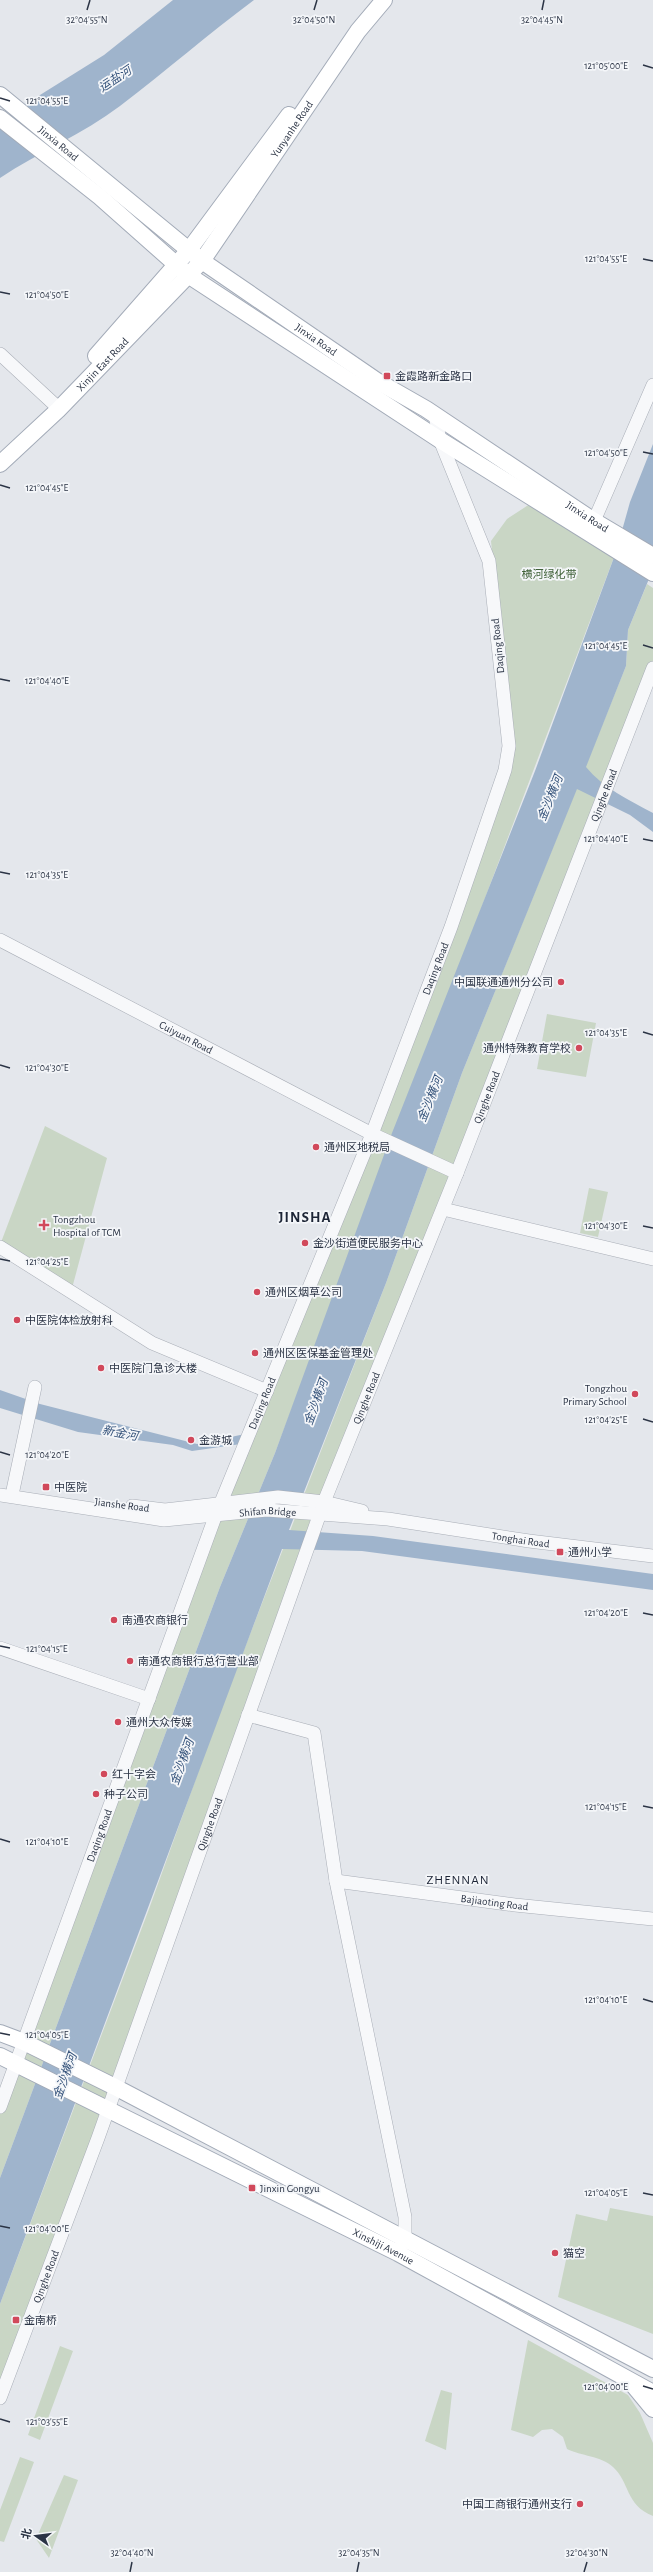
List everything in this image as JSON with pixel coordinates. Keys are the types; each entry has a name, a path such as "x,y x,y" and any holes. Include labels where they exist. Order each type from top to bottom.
{"main road":[{"name":"Yunyanhe Road","path":"189,250 298,103 341,35 370,0"},
{"name":"Yunyanhe Road","path":"202,261 358,31 384,0"},
{"name":"Jinxia Road","path":"3,98 202,261 377,381 435,415 594,521 611,540 653,556"},
{"name":"Jinxia Road","path":"0,118 51,158 188,275 440,440 611,540 653,573"},
{"name":"Xinjin East Road","path":"0,454 54,404 189,250"},
{"name":"Xinjin East Road","path":"0,464 58,410 202,261"},
{"name":"Xinshiji Avenue","path":"0,2033 24,2042 116,2087 401,2246 630,2382 653,2393"},
{"name":"Xinshiji Avenue","path":"0,2056 107,2110 401,2246 653,2369"},
{"path":"631,2358 653,2356"},
{"path":"630,2382 653,2409"}],"street":[{"path":"0,354 54,404"},
{"path":"594,521 653,385"},
{"name":"Daqing Road","path":"16,2063 218,1511 372,1134 451,927 505,770 509,746 489,560 440,440 435,415"},
{"name":"Qinghe Road","path":"0,2398 116,2087 324,1502 443,1209 653,668"},
{"name":"Cuiyuan Road","path":"0,940 372,1134 457,1173"},
{"path":"443,1209 653,1259"},
{"path":"0,1247 152,1343 267,1391"},
{"path":"3,1494 24,1435 34,1392"},
{"name":"Jianshe Road","path":"3,1494 164,1520 218,1511"},
{"name":"Shifan Bridge","path":"218,1511 278,1497 324,1502"},
{"name":"Tonghai Road","path":"324,1502 388,1519"},
{"name":"Shifan Bridge","path":"218,1511 267,1510 320,1514"},
{"name":"Tonghai Road","path":"320,1514 388,1519 530,1541 653,1556"},
{"path":"0,1648 149,1699"},
{"path":"248,1715 314,1732 336,1881 405,2217 401,2246"},
{"name":"Bajiaoting Road","path":"336,1881 515,1905 653,1919"},
{"path":"0,2107 16,2063"}],"green space":[{"name":"横河绿化带","path":"536,500 616,552 275,1453 220,1587 0,2178 0,2105 215,1517 372,1134 512,745 491,541 507,519"},
{"path":"647,584 653,588 653,669 324,1502 115,2087 0,2386 0,2304 149,1909 218,1717 386,1283 462,1073 626,666 628,630"},
{"path":"547,1014 596,1023 586,1077 537,1069"},
{"path":"45,1126 107,1158 71,1292 0,1245"},
{"path":"589,1188 608,1192 598,1237 580,1233"},
{"path":"610,2208 653,2216 653,2334 558,2297 576,2214 607,2221"},
{"path":"528,2340 628,2395 640,2413 653,2443 653,2516 637,2506 622,2479 613,2467 597,2458 567,2449 563,2437 552,2429 542,2430 533,2437 511,2430"},
{"path":"60,2346 73,2351 40,2440 28,2435"},
{"path":"441,2390 452,2393 446,2450 425,2441"},
{"path":"20,2457 34,2462 4,2542 0,2541 0,2510"},
{"path":"64,2475 78,2480 49,2558 36,2539"}],"water":[{"name":"运盐河","path":"173,0 254,0 106,116 0,178 0,120 104,55"},
{"name":"金沙横河","path":"653,444 653,569 628,630 626,666 586,767 608,787 653,813 653,832 630,815 577,789 462,1073 386,1283 289,1530 373,1536 653,1574 653,1590 362,1551 282,1549 0,2304 0,2178 220,1587 275,1453 392,1133 535,771 616,552 630,502"},
{"name":"新金河","path":"0,1390 40,1404 197,1444 245,1434 241,1444 192,1451 173,1445 78,1432 0,1408"}],"place":[{"name":"金霞路新金路口","path":"387,376"},
{"name":"中国联通通州分公司","path":"561,982"},
{"name":"通州特殊教育学校","path":"579,1048"},
{"name":"通州区地税局","path":"316,1147"},
{"name":"Tongzhou Hospital of TCM","path":"44,1225"},
{"name":"金沙街道便民服务中心","path":"305,1243"},
{"name":"通州区烟草公司","path":"257,1292"},
{"name":"中医院体检放射科","path":"17,1320"},
{"name":"通州区医保基金管理处","path":"255,1353"},
{"name":"中医院门急诊大楼","path":"101,1368"},
{"name":"Tongzhou Primary School","path":"635,1394"},
{"name":"金游城","path":"191,1440"},
{"name":"中医院","path":"46,1487"},
{"name":"通州小学","path":"560,1552"},
{"name":"南通农商银行","path":"114,1620"},
{"name":"南通农商银行总行营业部","path":"130,1661"},
{"name":"通州大众传媒","path":"118,1722"},
{"name":"红十字会","path":"104,1774"},
{"name":"种子公司","path":"96,1794"},
{"name":"Jinxin Gongyu","path":"252,2188"},
{"name":"猫空","path":"555,2253"},
{"name":"金南桥","path":"16,2320"},
{"name":"中国工商银行通州支行","path":"580,2504"}],"district":[{"name":"JINSHA","path":"305,1217"},
{"name":"ZHENNAN","path":"458,1880"}]}
